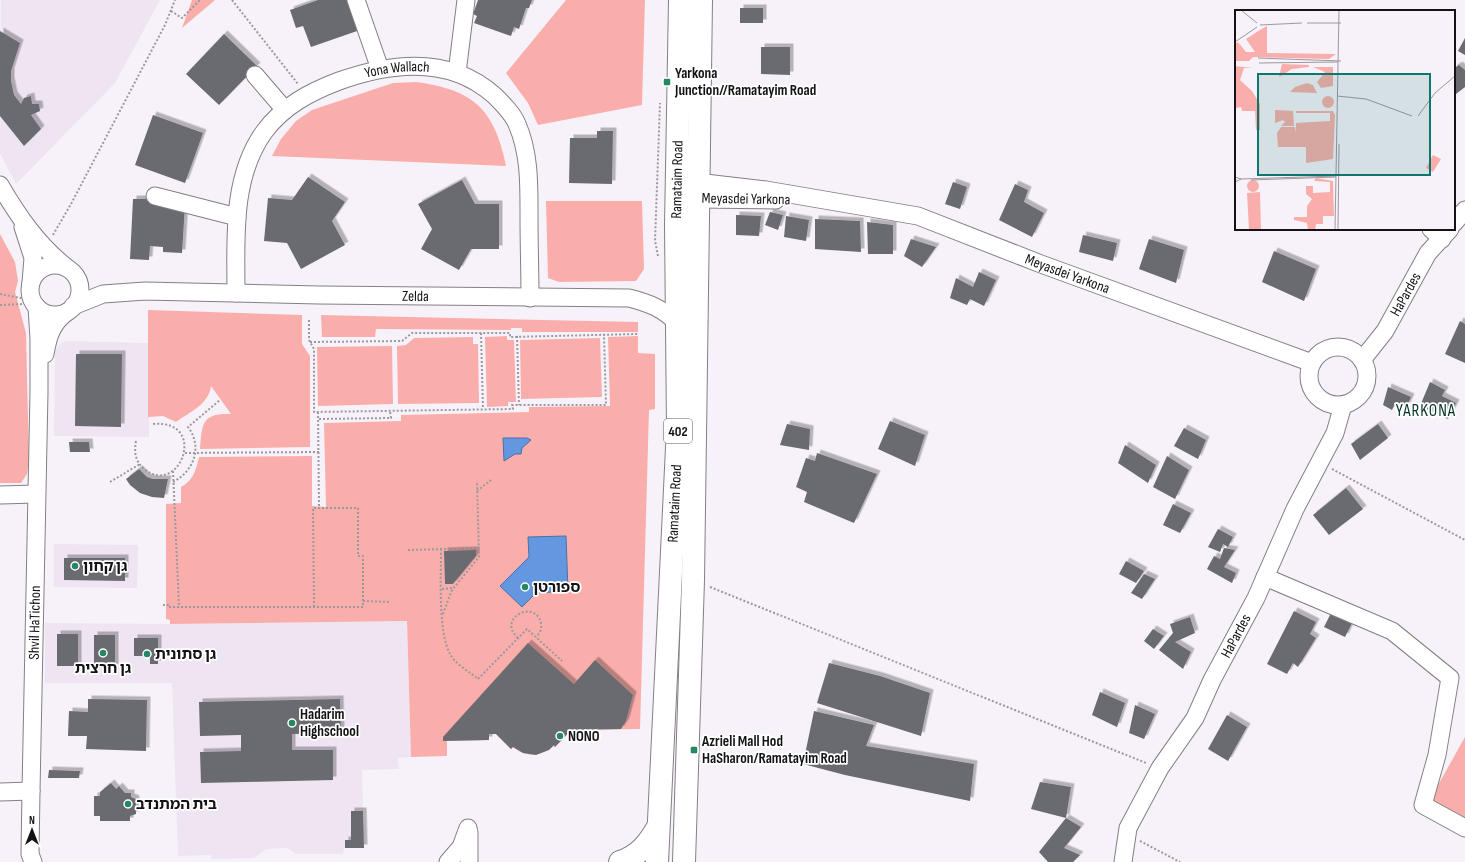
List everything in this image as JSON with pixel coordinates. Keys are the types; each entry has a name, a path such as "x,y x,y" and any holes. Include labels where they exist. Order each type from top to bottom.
{"main road":[{"name":"Ramataim Road","path":"657,862 678,427 676,193 680,0"},
{"name":"Ramataim Road","path":"684,862 693,580 697,191 701,0"},
{"path":"620,862 634,856 643,849 651,840 658,826"}],"street":[{"path":"356,0 380,69"},
{"path":"457,73 466,0"},
{"name":"Yona Wallach","path":"236,293 237,217 241,188 246,169 255,147 264,132 285,110 314,90 352,76 380,69 399,66 424,66 457,73 482,84 502,102 516,123 526,148 529,171 530,298"},
{"path":"255,75 285,110"},
{"path":"0,185 21,221 45,247 76,276 80,288 78,300 70,309 54,315 48,314 33,299 33,278 42,269 54,265 68,269"},
{"name":"Meyasdei Yarkona","path":"676,193 697,191 820,200 918,216 1042,264 1312,363"},
{"path":"155,196 237,217"},
{"path":"1455,222 1465,210"},
{"name":"Shvil HaTichon","path":"21,221 33,258 33,299 39,339 30,859"},
{"name":"HaPardes","path":"1362,360 1385,331 1441,232"},
{"name":"Zelda","path":"68,269 92,284 145,291"},
{"name":"Zelda","path":"70,309 103,294 145,291 530,298 629,298 654,305 664,311 678,324"},
{"name":"Shvil HaTichon","path":"39,392 48,339 54,324 70,309"},
{"path":"1338,347 1355,352 1362,360 1366,367 1366,383 1362,392 1352,401 1343,405 1329,404 1314,392 1310,378 1312,363 1321,353 1338,347"},
{"name":"HaPardes","path":"1123,862 1128,828 1160,768 1195,718 1212,680 1256,598 1295,509 1335,433 1343,405"},
{"path":"0,496 36,494"},
{"path":"1265,577 1392,631 1450,678 1437,755 1423,805 1465,828"},
{"path":"0,792 31,791"},
{"path":"448,862 461,847 468,828 469,862"}],"path":[{"path":"45,247 74,198 165,25 175,0"},
{"path":"170,11 182,18 200,0"},
{"path":"232,0 306,95"},
{"path":"659,262 655,240 660,100"},
{"path":"0,294 33,299"},
{"path":"0,305 33,299"},
{"path":"309,320 310,342 314,349 314,412 513,409 512,405 606,405 604,335"},
{"path":"310,342 402,341 412,333 510,333 510,336 638,334"},
{"path":"481,333 483,409"},
{"path":"517,336 519,406"},
{"path":"173,482 183,477 189,469 195,452 195,441 188,427 220,400"},
{"path":"319,419 391,418 390,410"},
{"path":"318,412 320,508"},
{"path":"136,441 134,449 140,464 154,474 162,474 173,471 182,460 185,452 185,444 177,430 170,426 153,424"},
{"path":"185,452 319,452"},
{"path":"1319,462 1465,540"},
{"path":"110,482 140,464"},
{"path":"173,471 179,607"},
{"path":"477,492 491,480"},
{"path":"442,617 448,597 453,588 479,557 477,481"},
{"path":"163,604 168,604 168,607 363,607 363,556 358,556 358,508 314,508 314,606"},
{"path":"408,550 479,548"},
{"path":"441,549 442,617 447,646 451,656 478,679 526,629 562,661"},
{"path":"693,580 1160,768"},
{"path":"442,589 453,588"},
{"path":"363,601 391,602"},
{"path":"518,638 512,630 513,620 516,616 524,612 534,613 540,620 541,630 536,637"},
{"path":"1127,834 1180,862"}],"shaded area":[{"path":"1,0 160,0 115,83 16,184 0,153"},
{"path":"192,0 215,0 182,28"},
{"path":"566,0 645,0 642,105 538,125 528,103 506,73"},
{"path":"416,82 452,90 478,105 487,116 495,130 506,166 272,156 281,139 296,121 312,110 393,83"},
{"path":"546,201 642,201 644,269 636,281 559,282 548,278"},
{"path":"0,234 15,262 18,281 15,292 26,333 29,459 27,474 21,483 0,483"},
{"path":"148,310 302,315 302,344 310,356 310,447 200,449 205,421 214,415 231,414 211,386 207,398 203,403 176,422 163,416 148,417"},
{"path":"321,315 638,322 638,332 522,332 522,328 511,328 511,330 376,329 375,337 322,337"},
{"path":"507,336 507,340 514,340 516,402 508,402 508,406 487,407 485,337"},
{"name":"ספורטן","path":"638,336 638,353 655,354 655,409 649,410 640,729 571,730 555,747 553,745 544,752 534,755 523,753 513,747 511,749 496,734 489,734 489,740 447,741 447,756 411,757 407,621 170,624 170,620 166,619 166,504 181,503 181,487 191,478 195,471 199,457 312,456 312,506 326,507 324,423 401,421 401,415 529,412 529,407 610,406 608,337"},
{"path":"473,337 473,344 478,344 479,403 398,404 397,346 406,345 414,338"},
{"path":"600,338 602,397 521,399 520,340"},
{"path":"67,341 148,343 149,437 54,436 55,351 61,343"},
{"path":"392,346 393,404 318,406 317,347"},
{"path":"54,544 138,545 137,588 54,587"},
{"name":"Hadarim Highschool","path":"407,621 411,757 398,758 399,769 362,770 364,848 344,848 343,854 296,854 287,848 266,849 254,858 212,859 210,855 178,856 172,683 45,683 45,623 170,624"},
{"path":"1465,737 1465,823 1428,803"}],"water":[{"path":"503,438 527,438 531,440 522,448 521,454 515,454 504,461"},
{"path":"566,536 568,591 536,593 522,607 500,586 529,557 528,537"}],"building":[{"path":"318,0 349,0 360,30 311,47 303,26 296,28 290,10"},
{"path":"478,0 532,0 529,8 526,8 519,29 514,27 511,36 474,23 477,16 473,14"},
{"path":"740,8 763,8 763,23 740,23"},
{"path":"0,31 20,43 11,71 11,81 14,95 21,104 24,98 31,96 32,104 39,104 40,111 31,115 41,129 24,146 0,116"},
{"path":"224,34 257,66 219,105 186,74"},
{"path":"1465,38 1465,55 1458,51"},
{"path":"761,47 790,47 790,75 761,74"},
{"path":"1459,65 1465,70 1465,87 1456,94 1455,93 1455,67"},
{"path":"153,115 203,133 185,183 135,165"},
{"path":"597,131 613,131 612,184 569,183 570,138 597,138"},
{"path":"308,177 345,202 332,221 345,245 301,269 287,243 264,241 268,198 292,200"},
{"path":"462,180 475,204 499,204 499,249 471,249 459,270 421,249 432,229 418,204"},
{"path":"953,182 967,187 960,209 945,204"},
{"path":"1015,184 1028,190 1024,202 1044,213 1032,237 999,220"},
{"path":"133,199 150,199 150,203 185,205 182,253 163,252 163,247 150,246 149,260 130,259"},
{"path":"770,212 783,215 778,230 765,225"},
{"path":"736,215 761,216 759,236 736,235"},
{"path":"786,216 809,220 806,241 784,237"},
{"path":"815,219 860,221 861,252 815,249"},
{"path":"867,222 893,225 893,254 868,254"},
{"path":"1083,235 1117,243 1113,261 1079,252"},
{"path":"911,239 936,247 922,267 904,256"},
{"path":"1149,239 1184,250 1176,283 1139,269"},
{"path":"1274,251 1316,269 1304,301 1262,282"},
{"path":"979,272 996,280 984,306 970,299 967,305 950,298 956,278 973,287"},
{"path":"1460,321 1465,324 1465,363 1445,354"},
{"path":"76,354 122,354 121,427 75,426"},
{"path":"1430,382 1445,390 1442,396 1456,403 1448,419 1420,406"},
{"path":"1388,387 1411,397 1407,406 1396,402 1392,410 1383,405"},
{"path":"890,421 925,435 915,466 878,449"},
{"path":"787,424 810,429 809,450 780,445"},
{"path":"1378,424 1388,438 1360,460 1351,444"},
{"path":"1184,428 1206,440 1198,459 1174,446"},
{"path":"69,442 89,442 90,452 70,452"},
{"path":"1125,445 1156,465 1148,483 1118,463"},
{"path":"817,453 877,474 854,523 804,502 807,492 796,487 806,458 815,461"},
{"path":"1167,456 1189,470 1175,499 1153,487"},
{"path":"139,469 147,477 153,479 168,479 164,498 152,497 140,493 130,485 126,479"},
{"path":"1346,488 1363,509 1329,535 1313,515"},
{"path":"1173,504 1191,513 1180,533 1163,525"},
{"path":"1218,529 1233,537 1228,547 1223,544 1220,552 1208,547"},
{"path":"1224,548 1235,550 1224,567 1236,573 1232,583 1207,569 1214,556 1220,559"},
{"path":"476,550 476,556 453,584 445,584 444,551"},
{"path":"64,558 125,558 125,581 64,580"},
{"path":"1126,561 1144,571 1136,583 1119,574"},
{"path":"1144,574 1155,579 1142,599 1131,593"},
{"path":"1294,611 1316,622 1310,634 1316,638 1298,667 1293,663 1287,674 1267,664"},
{"path":"1331,613 1352,623 1345,637 1324,627"},
{"path":"1190,617 1195,633 1175,642 1191,652 1183,669 1159,650 1173,633 1170,624"},
{"path":"1153,629 1164,636 1154,649 1144,641"},
{"path":"57,634 78,634 78,666 57,666"},
{"path":"94,635 115,635 115,668 94,668"},
{"path":"134,638 158,638 158,664 150,664 150,656 134,656"},
{"path":"528,643 574,684 595,660 633,695 626,721 621,729 571,730 555,747 554,745 549,750 536,755 523,753 513,747 511,749 496,734 489,734 489,740 443,741 443,737"},
{"path":"829,663 880,676 930,693 921,736 817,703"},
{"path":"1100,692 1125,703 1117,727 1092,715"},
{"path":"88,699 147,700 146,751 86,749 87,736 68,736 69,711 88,712"},
{"path":"340,699 341,733 292,734 292,750 333,750 333,780 201,783 200,752 241,751 241,735 200,736 199,702"},
{"path":"1135,705 1155,714 1144,739 1129,733"},
{"path":"814,711 874,725 866,746 974,764 970,801 845,775 803,764"},
{"path":"1227,715 1247,727 1228,761 1208,749"},
{"path":"49,770 80,771 79,778 48,778"},
{"path":"1040,782 1071,787 1066,818 1031,809"},
{"path":"111,783 116,789 119,786 125,793 131,793 131,797 136,799 136,814 130,816 130,821 100,821 100,816 94,816 94,796 100,796 100,792"},
{"path":"351,811 363,811 364,848 345,848 345,840 351,840"},
{"path":"1066,818 1081,827 1064,848 1080,855 1073,862 1048,862 1039,852"}],"place":[{"name":"Yarkona Junction//Ramatayim Road","path":"667,82"},
{"name":"גן קחון","path":"75,566"},
{"name":"ספורטן","path":"525,587"},
{"name":"גן חרצית","path":"103,653"},
{"name":"גן סתונית","path":"147,654"},
{"name":"Hadarim Highschool","path":"292,723"},
{"name":"NONO","path":"560,736"},
{"name":"Azrieli Mall Hod HaSharon/Ramatayim Road","path":"694,750"},
{"name":"בית המתנדב","path":"128,804"}],"district":[{"name":"YARKONA","path":"1426,411"}]}
